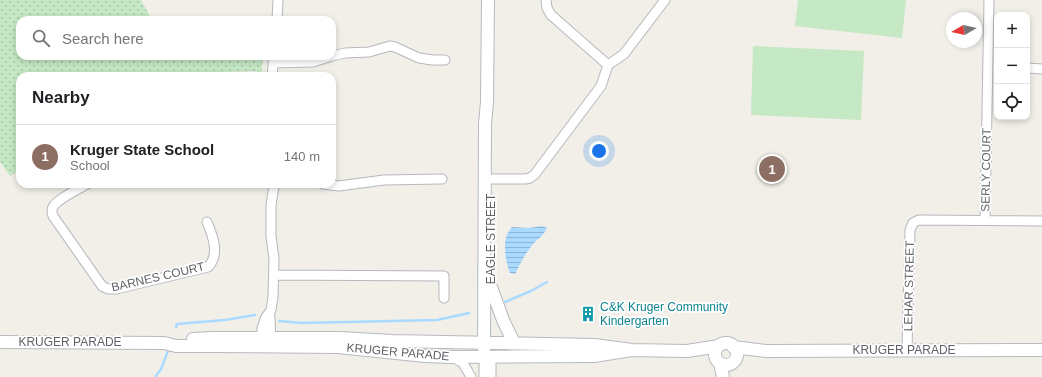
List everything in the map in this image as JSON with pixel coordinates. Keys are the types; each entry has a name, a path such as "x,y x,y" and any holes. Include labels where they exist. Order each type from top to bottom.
{"street":[{"path":"277,16 278,0"},
{"name":"EAGLE STREET","path":"488,0 487,102 490,123 488,179 488,343"},
{"path":"546,0 547,8 551,15 608,65"},
{"path":"488,179 525,179 530,178 535,174 601,86 608,65 624,54 666,0"},
{"name":"SERLY COURT","path":"985,220 993,69 989,0"},
{"path":"336,55 345,53 369,52 390,46 419,58 445,60"},
{"path":"272,72 274,60 313,62 319,60"},
{"path":"1030,68 1042,69"},
{"path":"336,186 384,180 442,179"},
{"name":"EAGLE STREET","path":"484,377 487,356 491,287 488,179"},
{"name":"BARNES COURT","path":"81,188 53,206 52,216 102,286 108,289 116,289 208,267 214,259 215,250 213,234 207,222"},
{"path":"266,342 262,328 269,313 273,297 274,276 271,206 274,188"},
{"name":"LEHAR STREET","path":"908,350 910,230 913,223 919,220 985,220"},
{"path":"985,220 1042,221"},
{"path":"274,276 444,276 444,298"},
{"path":"491,287 503,320 514,343"},
{"name":"KRUGER PARADE","path":"0,342 164,343 176,346 340,338 392,341 594,345 632,350 687,351 719,346 725,343 734,347 766,350 1042,350"},
{"name":"KRUGER PARADE","path":"266,342 338,347 418,356 452,357 594,356 632,350"},
{"path":"719,346 715,352 726,361 729,377"},
{"path":"726,361 737,355 734,347"},
{"name":"KRUGER PARADE","path":"687,351 726,361 766,350"},
{"name":"EAGLE STREET","path":"487,356 491,377"},
{"path":"452,357 463,363 471,377"},
{"path":"723,377 726,361"}],"green space":[{"path":"0,0 141,0 150,16 16,16 16,60 263,60 261,72 16,72 16,172 10,176 0,162"},
{"path":"798,0 906,0 902,38 795,26"},
{"path":"753,46 864,51 861,120 751,115"}],"water":[{"path":"542,226 547,228 544,233 528,250 515,274 510,273 505,243 506,237 512,227 529,228"}],"waterway":[{"path":"505,302 531,291 547,282"},
{"path":"279,321 301,323 437,320 469,313"},
{"path":"176,327 177,324 225,320 255,315"},
{"path":"155,377 161,369 168,351"}],"place":[{"name":"Kruger State School","path":"772,169"},
{"name":"C&K Kruger Community Kindergarten","path":"588,314"}]}
